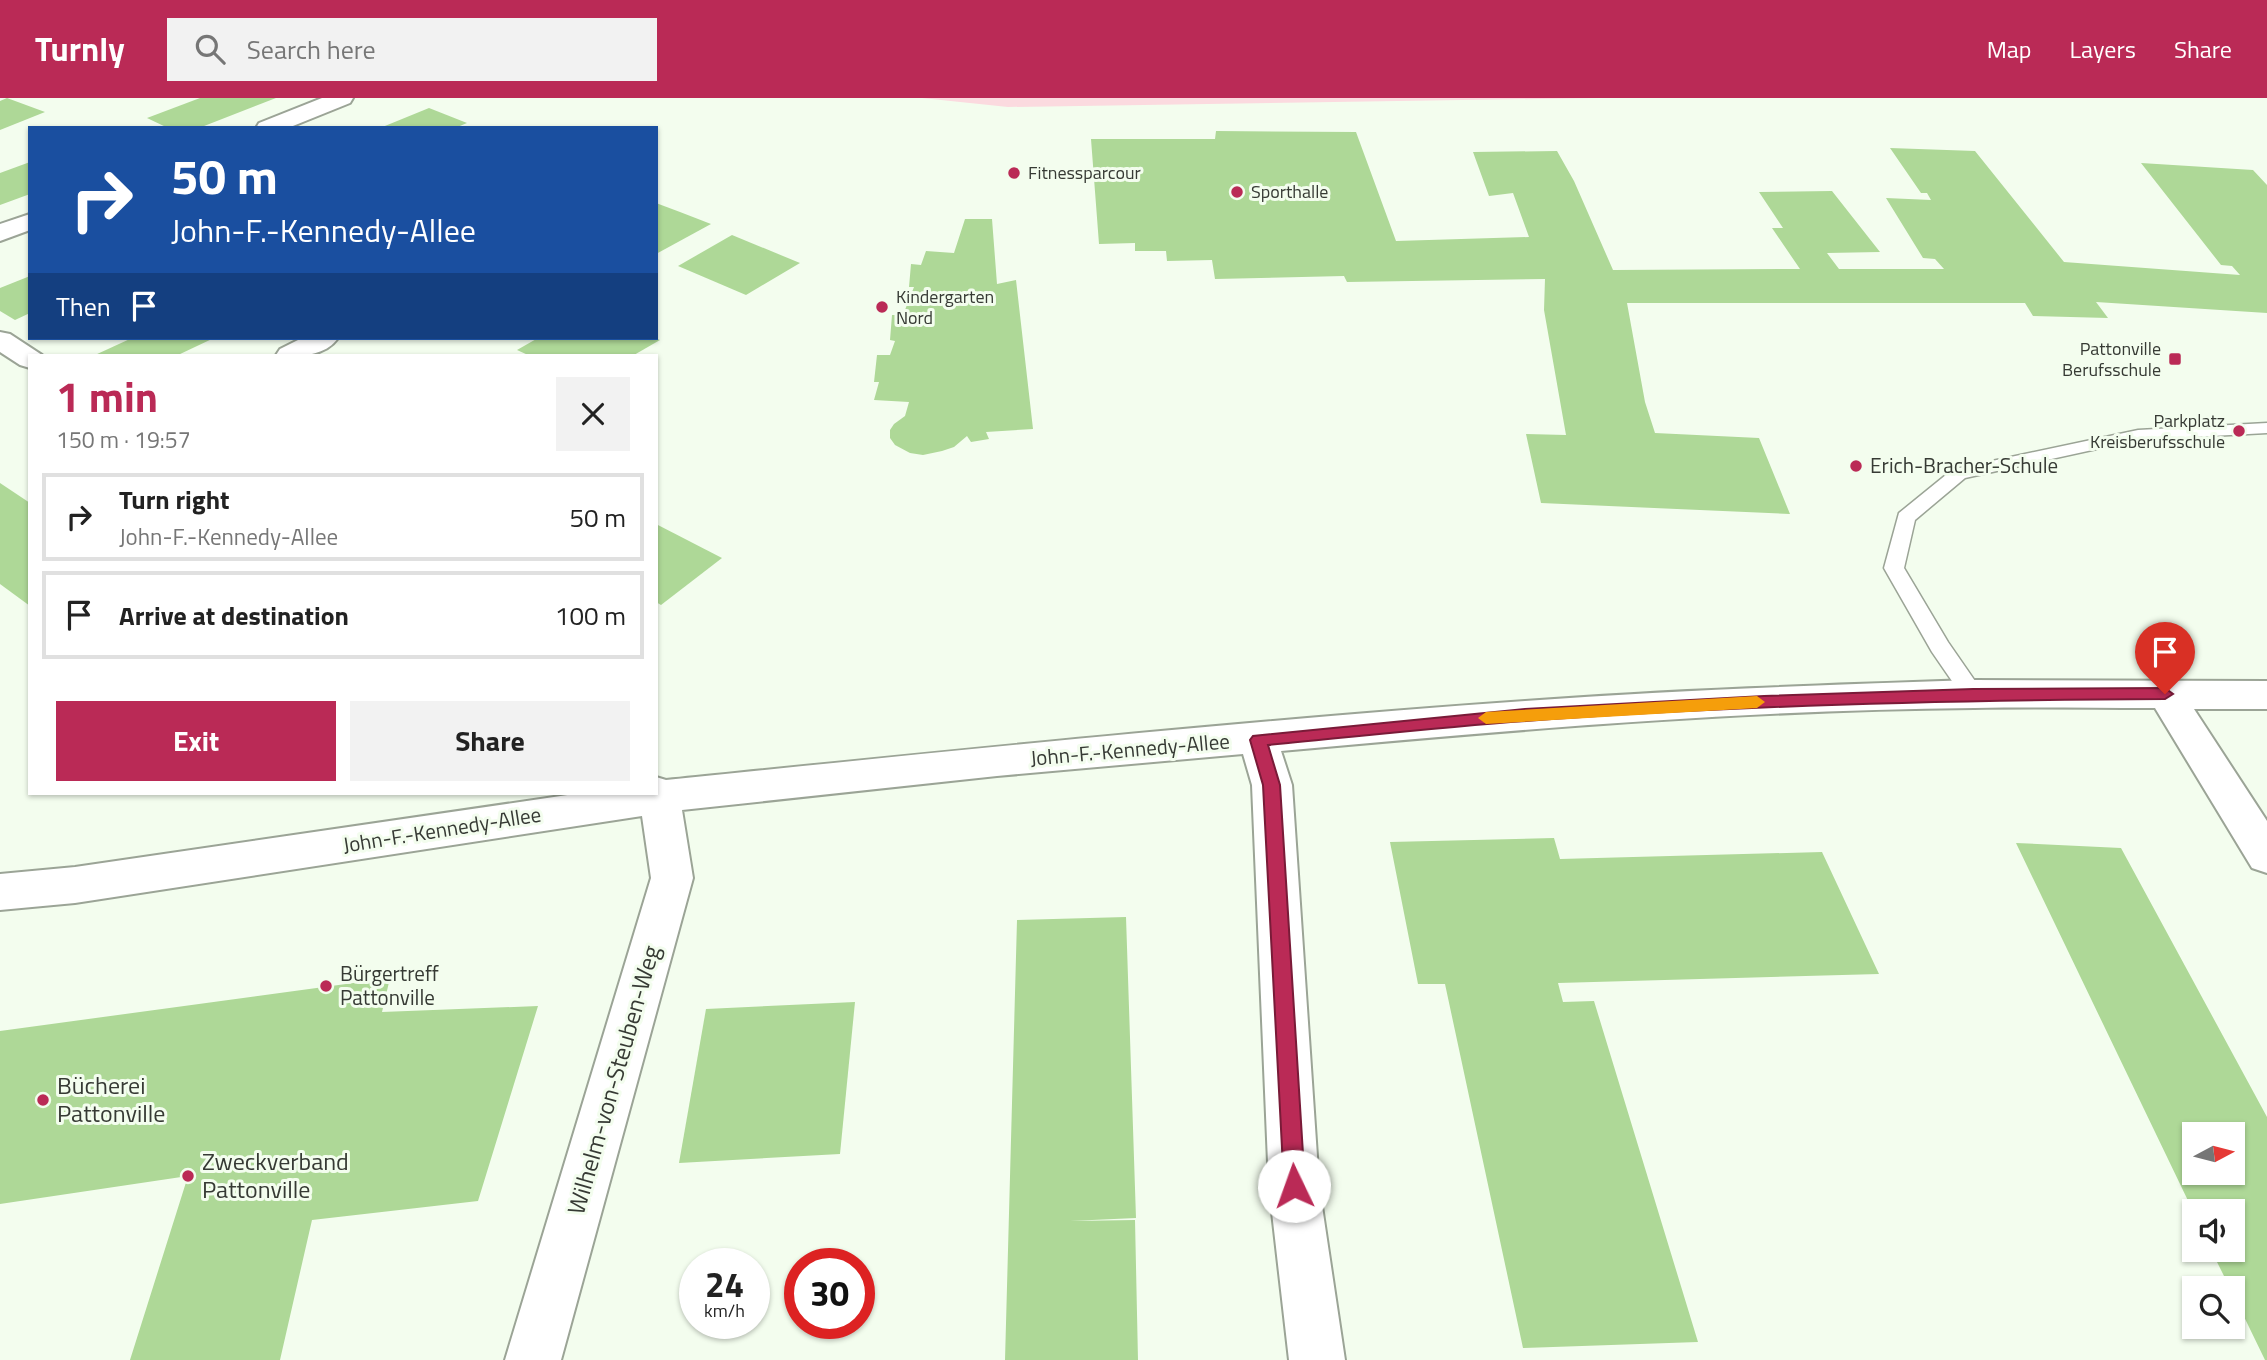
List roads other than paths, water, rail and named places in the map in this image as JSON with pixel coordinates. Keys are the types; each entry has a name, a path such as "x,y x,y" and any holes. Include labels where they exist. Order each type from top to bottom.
{"street":[{"path":"272,126 342,98"},
{"path":"0,233 28,222"},
{"path":"0,340 28,358"},
{"path":"292,354 320,340"},
{"name":"John-F.-Kennedy-Allee","path":"0,892 89,883 658,795 997,761 1538,714 1764,701 1973,694 2267,695"},
{"path":"2165,694 2267,856"},
{"path":"1258,740 1272,785 1294,1186 1317,1360"},
{"name":"Wilhelm-von-Steuben-Weg","path":"533,1360 673,878 658,795"}],"lane":[{"path":"1973,694 1940,647 1894,568 1906,517 1959,474 2138,435 2267,428"}],"place":[{"name":"Fitnessparcour","path":"1014,173"},
{"name":"Sporthalle","path":"1237,192"},
{"name":"Kindergarten Nord","path":"882,307"},
{"name":"Pattonville Berufsschule","path":"2175,359"},
{"name":"Parkplatz Kreisberufsschule","path":"2239,431"},
{"name":"Erich-Bracher-Schule","path":"1856,466"},
{"name":"Bürgertreff Pattonville","path":"326,986"},
{"name":"Bücherei Pattonville","path":"43,1100"},
{"name":"Zweckverband Pattonville","path":"188,1176"}]}
